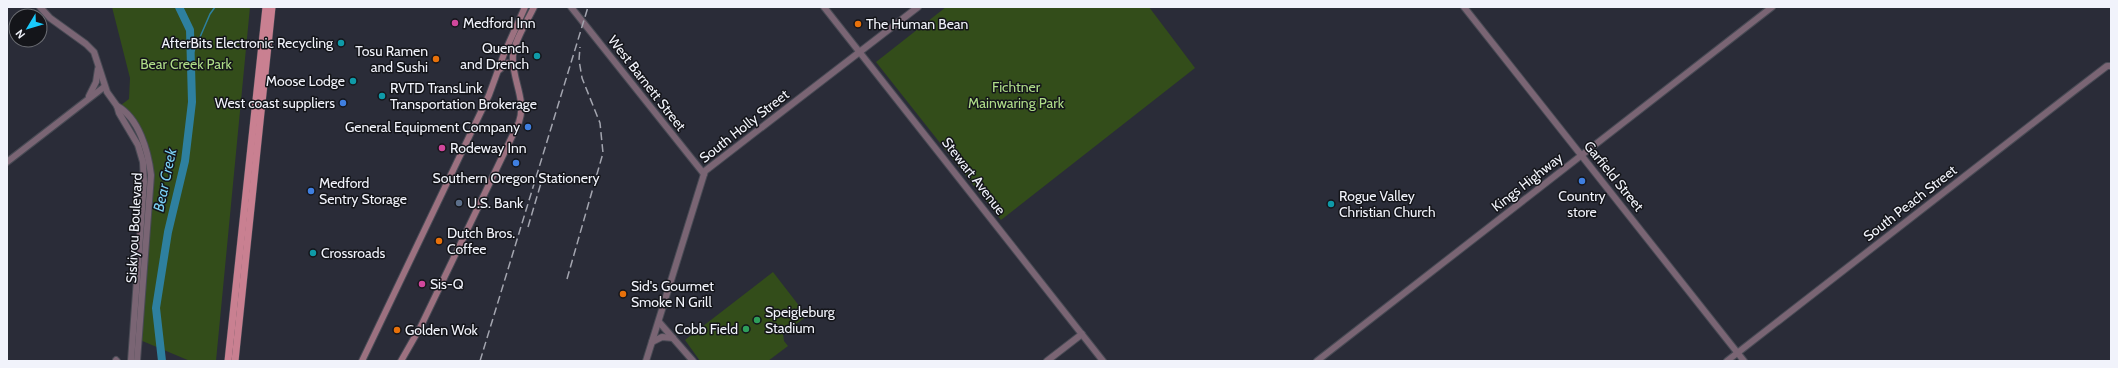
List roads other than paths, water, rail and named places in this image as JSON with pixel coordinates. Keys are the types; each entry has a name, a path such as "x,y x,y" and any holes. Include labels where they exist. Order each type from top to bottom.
{"highway":[{"path":"228,361 266,7"},
{"path":"235,361 272,7"}],"main road":[{"path":"362,361 487,99 497,72 526,7"},
{"path":"401,361 421,326 519,122 522,104 514,69 514,49 534,7"},
{"path":"497,72 508,63 514,69"}],"street":[{"name":"Siskiyou Boulevard","path":"40,7 50,18 89,46 98,62 104,87 117,106 119,113 138,145 144,175 131,361"},
{"name":"West Barnett Street","path":"571,7 704,174"},
{"name":"Stewart Avenue","path":"824,7 1103,361"},
{"name":"South Holly Street","path":"646,361 704,174 918,7"},
{"name":"Garfield Street","path":"1464,7 1744,361"},
{"name":"Kings Highway","path":"1317,361 1772,7"},
{"path":"88,99 96,82 98,62"},
{"name":"South Peach Street","path":"1727,361 2110,65"},
{"path":"7,162 104,87"},
{"name":"Siskiyou Boulevard","path":"117,106 124,110 138,131 145,148 151,175 137,361"},
{"path":"659,322 693,361"},
{"path":"1048,361 1082,334"},
{"path":"652,342 662,337 673,338"}],"waterway":[{"name":"Bear Creek","path":"162,361 156,308 168,232 185,161 192,102 190,30 179,7"},
{"path":"191,58 210,14 215,7"}],"railway":[{"path":"480,361 588,7"},
{"path":"567,279 603,153 600,123 582,78 579,60 580,47"},
{"path":"528,227 541,183"}],"place":[{"name":"Medford Inn","path":"455,23"},
{"name":"The Human Bean","path":"858,24"},
{"name":"AfterBits Electronic Recycling","path":"341,43"},
{"name":"Quench and Drench","path":"537,56"},
{"name":"Tosu Ramen and Sushi","path":"436,59"},
{"name":"Moose Lodge","path":"353,81"},
{"name":"RVTD TransLink Transportation Brokerage","path":"382,96"},
{"name":"West coast suppliers","path":"343,103"},
{"name":"General Equipment Company","path":"528,127"},
{"name":"Rodeway Inn","path":"442,148"},
{"name":"Southern Oregon Stationery","path":"516,163"},
{"name":"Country store","path":"1582,181"},
{"name":"Medford Sentry Storage","path":"311,191"},
{"name":"U.S. Bank","path":"459,203"},
{"name":"Rogue Valley Christian Church","path":"1331,204"},
{"name":"Dutch Bros. Coffee","path":"439,241"},
{"name":"Crossroads","path":"313,253"},
{"name":"Sis-Q","path":"422,284"},
{"name":"Sid's Gourmet Smoke N Grill","path":"623,294"},
{"name":"Speigleburg Stadium","path":"757,320"},
{"name":"Cobb Field","path":"746,329"},
{"name":"Golden Wok","path":"397,330"}],"park label":[{"name":"Bear Creek Park","path":"186,64"},
{"name":"Fichtner Mainwaring Park","path":"1016,96"}]}
